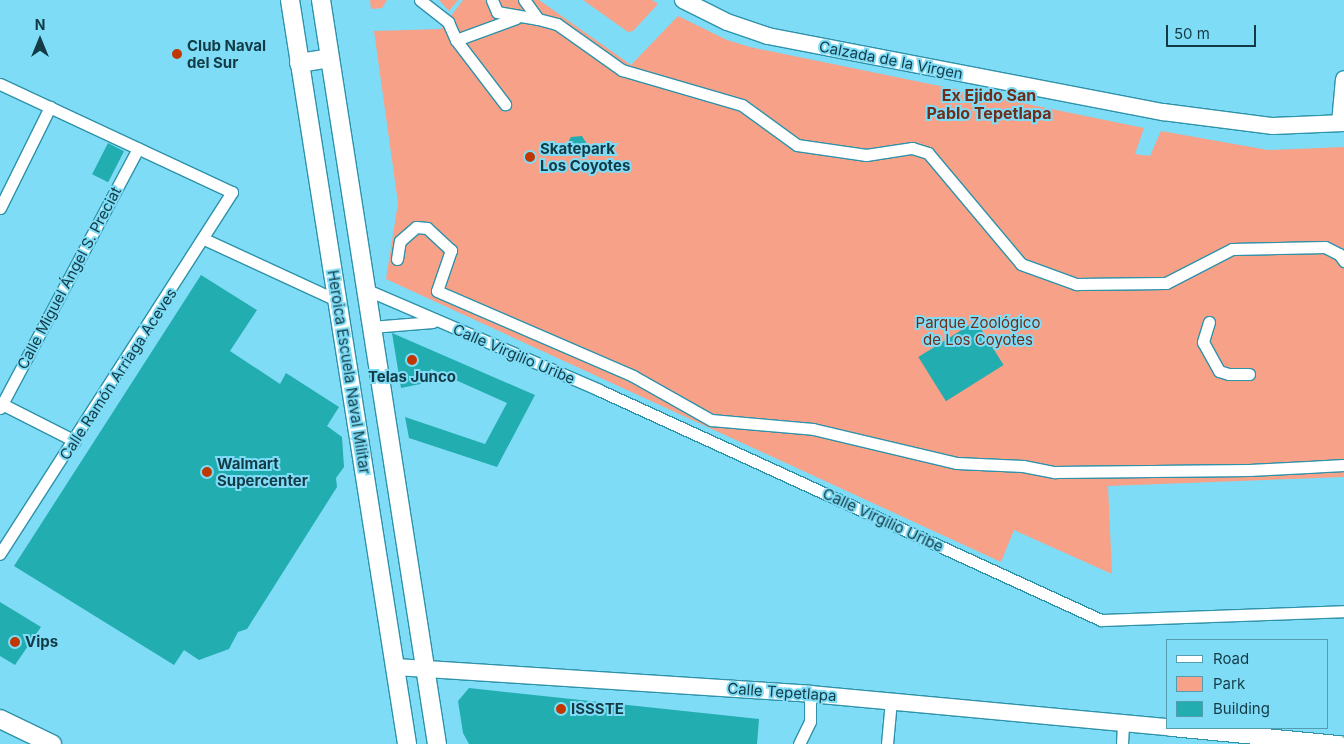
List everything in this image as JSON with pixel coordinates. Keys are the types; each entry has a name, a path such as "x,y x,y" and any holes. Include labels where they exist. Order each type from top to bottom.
{"main road":[{"name":"Heroica Escuela Naval Militar","path":"290,0 407,744"},
{"name":"Heroica Escuela Naval Militar","path":"321,0 371,327 427,670 437,744"},
{"path":"299,63 330,58"},
{"path":"0,718 52,744"}],"street":[{"path":"420,0 448,22 456,40 505,104"},
{"path":"492,0 497,12 516,18 538,19 558,24 622,70 742,105 797,145 866,155 912,148 928,153 1021,264 1076,284 1166,283 1232,249 1325,247 1339,254 1344,260"},
{"path":"524,0 538,19"},
{"name":"Calzada de la Virgen","path":"683,0 727,22 768,36 1163,112 1273,126 1342,123"},
{"path":"456,40 516,18"},
{"path":"1342,123 1344,80"},
{"path":"0,84 138,148"},
{"path":"0,208 50,107"},
{"name":"Calle Ramón Arriaga Aceves","path":"0,554 75,441 232,192 138,148"},
{"name":"Calle Miguel Ángel S. Preciat","path":"1,405 138,148"},
{"path":"397,259 400,241 416,228 427,228 451,250 437,291 633,376 711,420 813,429 957,463 1023,466 1055,472 1249,470 1344,465"},
{"path":"204,239 338,301"},
{"name":"Calle Virgilio Uribe","path":"365,289 608,394 1102,620 1344,611"},
{"name":"Calle Virgilio Uribe","path":"371,327 400,322 442,323"},
{"path":"1209,322 1203,342 1219,371 1228,374 1249,374"},
{"path":"1,405 75,441"},
{"name":"Calle Tepetlapa","path":"396,667 891,700 1166,727"},
{"path":"799,744 810,721 810,694"},
{"path":"887,744 891,700"},
{"path":"1122,744 1123,724"},
{"path":"1176,729 1206,737 1338,744"}],"green space":[{"path":"370,0 387,0 382,8 371,9"},
{"path":"439,0 458,0 449,11"},
{"name":"Parque Zoológico de Los Coyotes","path":"463,0 539,0 631,65 678,16 727,40 750,47 1144,128 1135,154 1150,156 1161,131 1268,150 1344,147 1344,477 1108,486 1112,574 1014,530 1001,562 386,279 398,203 374,31 441,29"},
{"path":"583,0 652,0 658,4 633,31 628,32"}],"building":[{"path":"582,136 588,146 582,155 572,155 566,146 571,137"},
{"path":"108,143 124,151 108,182 92,174"},
{"name":"Walmart Supercenter","path":"201,275 257,310 230,351 280,384 286,373 339,407 327,426 342,437 344,467 336,478 337,487 247,629 238,632 229,649 199,660 184,650 174,665 14,566"},
{"path":"976,321 1004,365 946,401 918,357"},
{"path":"392,333 535,395 497,467 409,438 405,417 485,444 507,403 431,369 425,383 401,388"},
{"name":"Vips","path":"0,602 41,627 15,665 0,656"},
{"name":"ISSSTE","path":"469,688 759,719 757,744 469,744 463,733 458,701"}],"place":[{"name":"Club Naval del Sur","path":"177,54"},
{"name":"Skatepark Los Coyotes","path":"530,157"},
{"name":"Telas Junco","path":"412,360"},
{"name":"Walmart Supercenter","path":"207,472"},
{"name":"Vips","path":"15,642"},
{"name":"ISSSTE","path":"561,709"}],"district":[{"name":"Ex Ejido San Pablo Tepetlapa","path":"989,104"}]}
